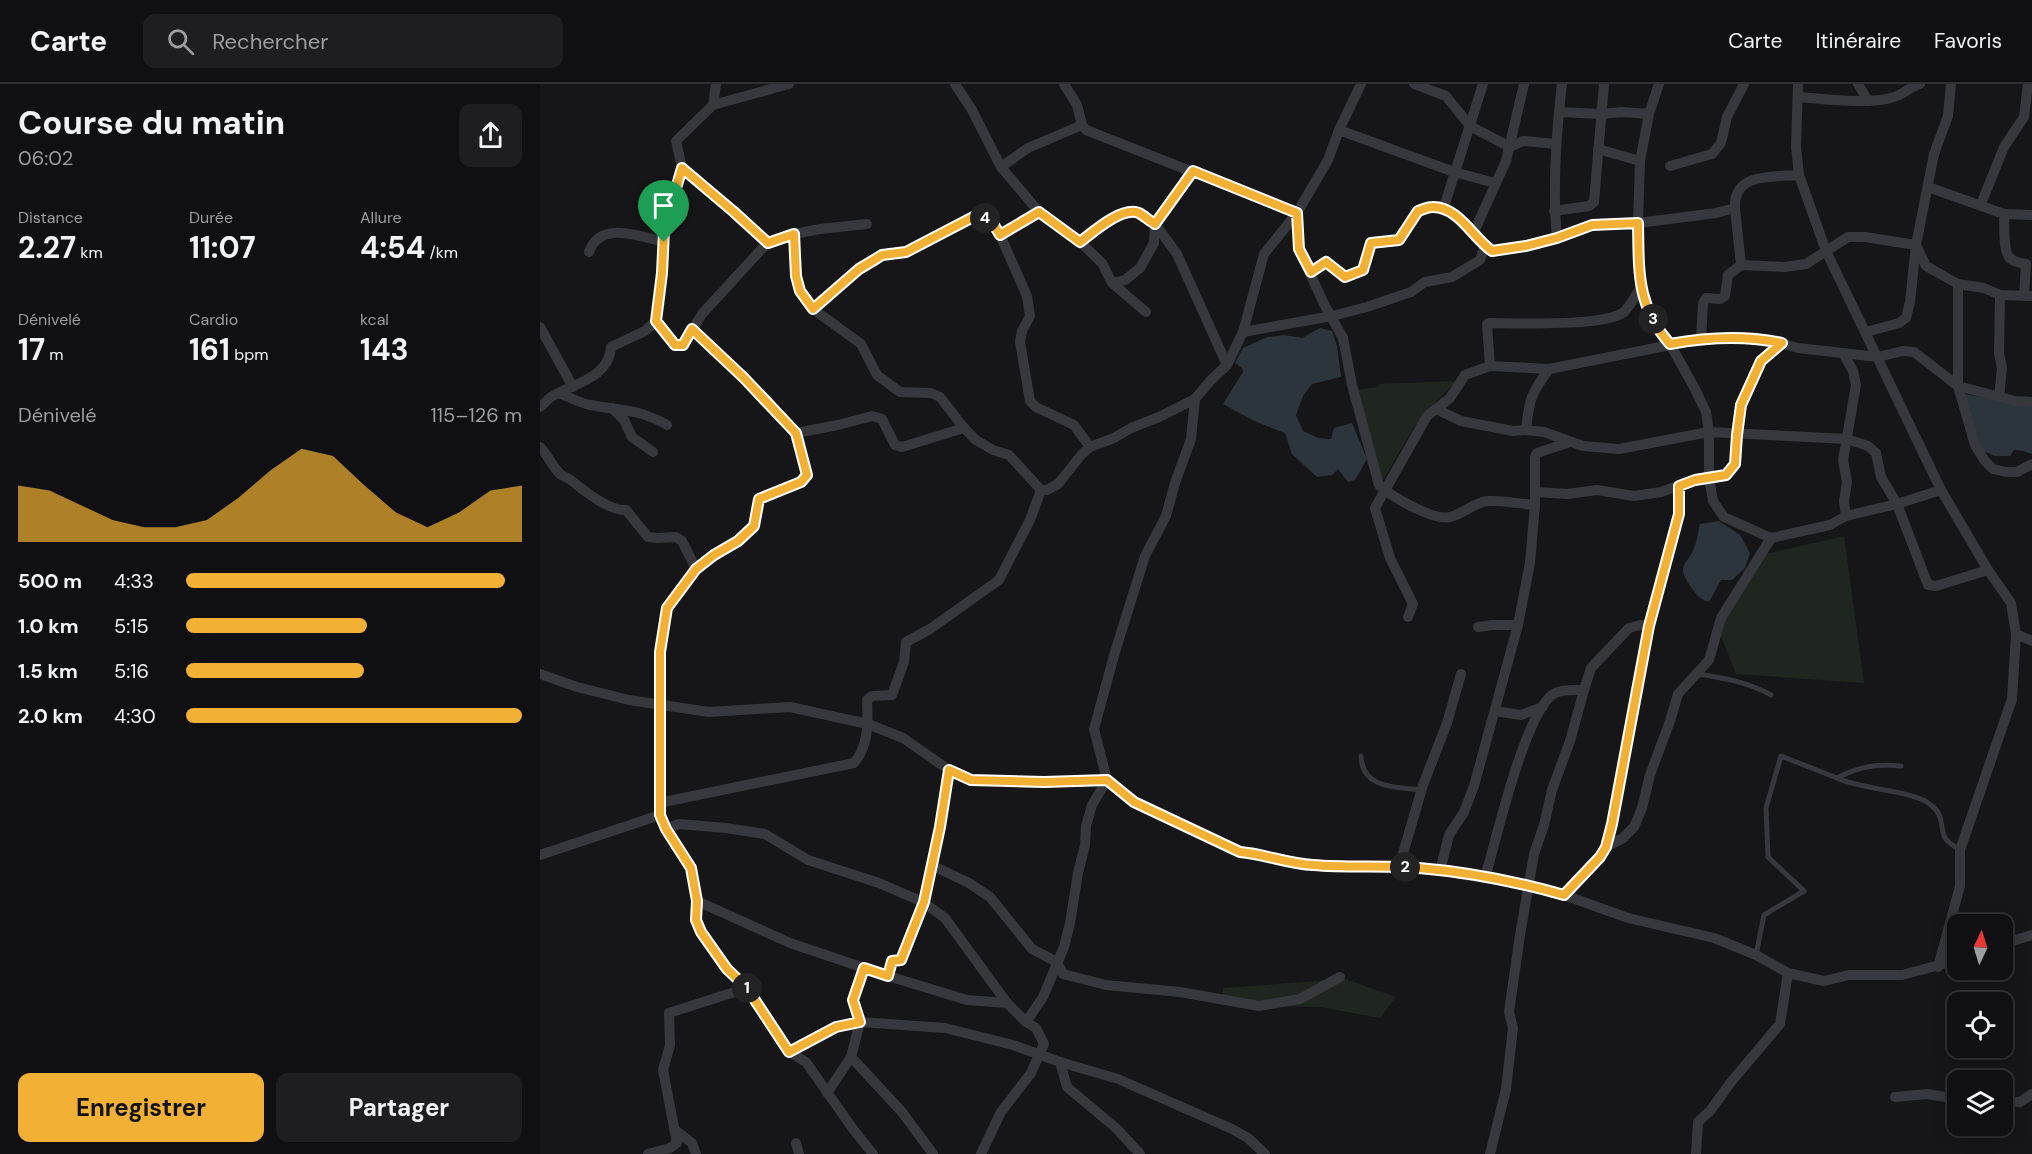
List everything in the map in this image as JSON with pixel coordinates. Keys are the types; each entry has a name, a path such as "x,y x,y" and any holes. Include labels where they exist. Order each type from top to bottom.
{"street":[{"path":"713,105 716,84"},
{"path":"540,407 552,397 597,374 610,356 611,347 645,331 656,321 668,203 682,168 676,141 713,105 789,84"},
{"path":"955,84 972,110 1001,167 1039,212 1080,242 1102,263 1112,283 1146,312"},
{"path":"1064,84 1077,105 1082,125 1086,130 1297,213"},
{"path":"794,234 796,276 800,291 813,309 861,344 877,375 900,393 931,393 940,397 976,440 993,450 1009,455 1041,490 1047,490 1058,484 1090,447 1195,399 1227,365 1243,332 1264,254 1297,213 1328,160 1360,84"},
{"path":"1414,84 1446,96 1470,126 1510,147"},
{"path":"1443,210 1483,84"},
{"path":"1473,234 1506,161 1524,84"},
{"path":"1557,238 1554,211 1556,144 1562,84"},
{"path":"1554,211 1589,206 1594,202 1604,84"},
{"path":"1659,84 1649,114 1640,161 1638,223 1640,289 1657,329 1670,344 1706,412 1713,501 1724,517 1771,538 1830,525 1846,516 1897,504 1941,490"},
{"path":"1670,166 1712,154 1721,143 1726,117 1744,84"},
{"path":"1798,84 1796,139 1799,175 1826,251 1941,490 1988,570 2011,603 2016,634 2012,699 1960,850 1960,886 1938,967"},
{"path":"1858,84 1868,100"},
{"path":"1866,332 1899,324 1906,318 1916,245 1934,154 1948,117 1951,84"},
{"path":"1981,204 2004,147 2024,117 2028,84"},
{"path":"1798,97 1868,100 1894,98 1914,85"},
{"path":"1559,112 1649,114"},
{"path":"1001,167 1028,148 1082,125"},
{"path":"1339,130 1454,172 1496,183"},
{"path":"1510,147 1523,141 1556,144"},
{"path":"1598,149 1640,161"},
{"path":"682,168 768,243"},
{"path":"1112,283 1125,280 1140,268 1154,243 1155,224 1193,171"},
{"path":"1741,265 1735,201 1743,185 1749,180 1799,175"},
{"path":"1928,187 2004,214 2032,215"},
{"path":"1311,272 1326,262 1345,277 1363,270 1371,243 1399,240 1418,211 1432,207 1459,217 1492,251 1557,238 1592,225 1638,223 1716,213 1735,208"},
{"path":"1000,235 1039,212"},
{"path":"1080,242 1126,212 1137,212 1155,224 1177,254 1227,365"},
{"path":"1297,213 1299,249 1324,304 1343,338 1352,385 1380,485 1386,491 1427,513 1443,518 1452,517 1477,504 1489,501 1535,506"},
{"path":"1916,245 1926,266 1958,284 1984,288 2000,295 2028,296 2026,264 2013,261 2008,256 2005,245 2004,214"},
{"path":"813,309 859,269 882,255 906,252 977,215 991,220 1027,296 1030,316 1022,331 1020,342 1030,400 1036,407 1074,425 1090,447"},
{"path":"656,321 675,345 683,345 702,314 768,243 794,234 820,229 867,224"},
{"path":"589,252 591,245 601,236 614,232 626,232 664,242"},
{"path":"1701,339 1702,303 1706,298 1720,299 1725,296 1728,275 1741,265 1784,267 1806,264 1848,237 1865,237 1916,245"},
{"path":"1243,332 1332,316 1411,292 1425,282 1452,277 1480,260 1485,246"},
{"path":"1958,284 1958,386 1975,445 1993,469 2017,472 2032,464"},
{"path":"1490,366 1487,324 1580,322 1612,317 1624,312 1640,289"},
{"path":"1998,397 2002,369 1999,353 2000,295"},
{"path":"540,327 573,387"},
{"path":"692,329 744,378 796,433 807,475 801,482 759,499 754,526 738,541 696,569 667,608 660,652 660,815 666,829 691,868 697,901 696,920 701,932 727,969 747,988 789,1052 806,1062 853,1130 873,1154"},
{"path":"1408,617 1413,604 1390,558 1375,508 1427,416 1450,398 1465,375 1490,366 1549,369 1670,344 1733,337 1782,343 1798,348 1878,357 1903,351 1914,351 1958,386 1998,397 2032,402"},
{"path":"1535,492 1567,494 1598,490 1634,496 1661,492 1695,480 1726,475 1735,464 1741,405 1761,361 1782,343"},
{"path":"1843,353 1853,370 1856,385 1843,460 1847,482 1844,501 1846,516"},
{"path":"1526,430 1528,408 1533,390 1549,369"},
{"path":"560,393 588,405 649,415 667,425"},
{"path":"1195,399 1191,440 1166,516 1145,556 1094,729 1107,780 1134,802 1240,852 1257,853 1288,862 1313,865 1399,867 1528,885 1628,918 1714,938 1756,955 1788,973 1824,981 1849,975 1902,975 1947,964"},
{"path":"612,408 624,420 632,436 653,452"},
{"path":"1436,409 1461,421 1514,431 1544,432 1583,446 1619,449 1666,442 1709,432 1847,439 1868,446 1876,453 1881,477 1897,504 1928,585 1936,586 1988,570"},
{"path":"796,433 872,416 882,419 895,445 902,447 964,428"},
{"path":"1440,871 1449,835 1464,812 1474,786 1518,625 1530,563 1535,506 1535,457 1537,453 1570,442"},
{"path":"540,447 560,474 570,479 592,498 619,511 626,510 648,537 676,537 682,542 696,569"},
{"path":"1564,895 1600,857 1606,847 1649,626 1679,514 1679,486"},
{"path":"659,803 854,763 863,752 868,724 867,700 872,696 892,695 904,662 906,642 930,629 999,580 1030,520 1041,490"},
{"path":"1606,847 1623,838 1634,826 1642,808 1650,776 1680,689 1709,660 1721,618 1771,538"},
{"path":"1478,627 1518,625"},
{"path":"1490,1154 1506,1089 1513,1028 1509,1012 1528,885 1552,790 1570,741 1588,674 1596,661 1629,628 1640,625 1649,626"},
{"path":"2016,634 2032,640"},
{"path":"540,674 601,693 709,712 790,707 868,724 903,738 949,770 971,780 1044,782 1107,780"},
{"path":"1399,867 1461,674"},
{"path":"1485,878 1520,756 1543,707 1554,694 1564,690 1584,690"},
{"path":"1495,711 1521,715 1543,707"},
{"path":"888,976 892,961 901,960 924,902 949,770"},
{"path":"1026,1022 1043,997 1064,947 1089,816 1092,805 1107,780"},
{"path":"540,855 660,815"},
{"path":"666,829 679,824 765,834 808,860 879,883 924,902 945,918 1007,1003 1026,1022 1036,1028 1044,1044 1031,1073 1001,1112 981,1154"},
{"path":"931,865 969,883 990,897 1032,949 1057,962 1064,974 1106,985 1180,992 1259,1006 1300,999 1340,977"},
{"path":"697,901 790,943 888,976 967,1000 1007,1003"},
{"path":"2013,941 2032,935"},
{"path":"827,1093 851,1057 860,1022 853,1000 864,968"},
{"path":"1696,1154 1698,1122 1710,1112 1731,1082 1780,1024 1788,973"},
{"path":"648,1154 675,1146 676,1143 663,1070 670,1045 669,1013 747,988"},
{"path":"789,1052 836,1027 860,1022 945,1028 1013,1046 1118,1079 1232,1129 1248,1138 1265,1154"},
{"path":"851,1057 902,1112 933,1154"},
{"path":"1060,1062 1067,1087 1116,1128 1140,1154"},
{"path":"1894,1097 1927,1094 1947,1098"},
{"path":"2013,1102 2020,1102 2032,1094"},
{"path":"675,1130 692,1143 696,1154"}],"lane":[{"path":"1697,674 1728,678 1756,686 1771,695"},
{"path":"1361,756 1361,767 1368,777 1388,787 1422,790"},
{"path":"1756,955 1764,915 1804,891 1768,857 1766,808 1781,756 1849,784 1919,798 1931,804 1942,816 1945,837 1960,850"},
{"path":"1837,778 1850,771 1877,764 1901,766"}],"shaded area":[{"path":"1320,328 1332,331 1337,346 1341,377 1312,384 1303,396 1296,415 1303,431 1318,438 1331,439 1334,428 1352,423 1367,459 1355,480 1348,482 1338,469 1332,475 1317,477 1292,454 1285,433 1254,421 1223,404 1243,372 1242,368 1235,363 1243,348 1267,337 1285,335 1302,338"},
{"path":"1457,381 1418,421 1382,482 1372,482 1374,460 1354,390 1378,387 1379,384"},
{"path":"1964,394 2032,406 2032,454 2014,450 2010,456 1995,456 1981,450"},
{"path":"1719,521 1740,535 1750,553 1745,568 1732,580 1721,580 1709,602 1700,598 1695,592 1686,579 1683,569 1695,545 1700,524"},
{"path":"1844,536 1864,683 1736,674 1715,621 1766,554"},
{"path":"1340,977 1396,997 1380,1018 1320,1007 1222,1005 1223,988 1318,981"}],"route":[{"path":"682,168 768,243 794,234 796,276 800,291 813,309 859,269 882,255 906,252 977,215 991,220 1000,235 1039,212 1080,242 1126,212 1137,212 1155,224 1193,171 1297,213 1299,249 1311,272 1326,262 1345,277 1363,270 1371,243 1399,240 1418,211 1432,207 1459,217 1481,244 1492,251 1557,238 1592,225 1638,223 1640,289 1657,329 1670,344 1733,337 1782,343 1761,361 1741,405 1735,464 1726,475 1695,480 1679,486 1679,514 1649,626 1606,847 1600,857 1564,895 1528,885 1422,868 1313,865 1288,862 1257,853 1240,852 1134,802 1107,780 1044,782 971,780 949,770 924,902 901,960 892,961 888,976 864,968 853,1000 860,1022 836,1027 789,1052 747,988 727,969 701,932 696,920 697,901 691,868 666,829 660,815 660,652 667,608 696,569 738,541 754,526 759,499 801,482 807,475 796,433 767,400 692,329 683,345 679,346 675,345 656,321 664,242 668,203 682,168"}]}
